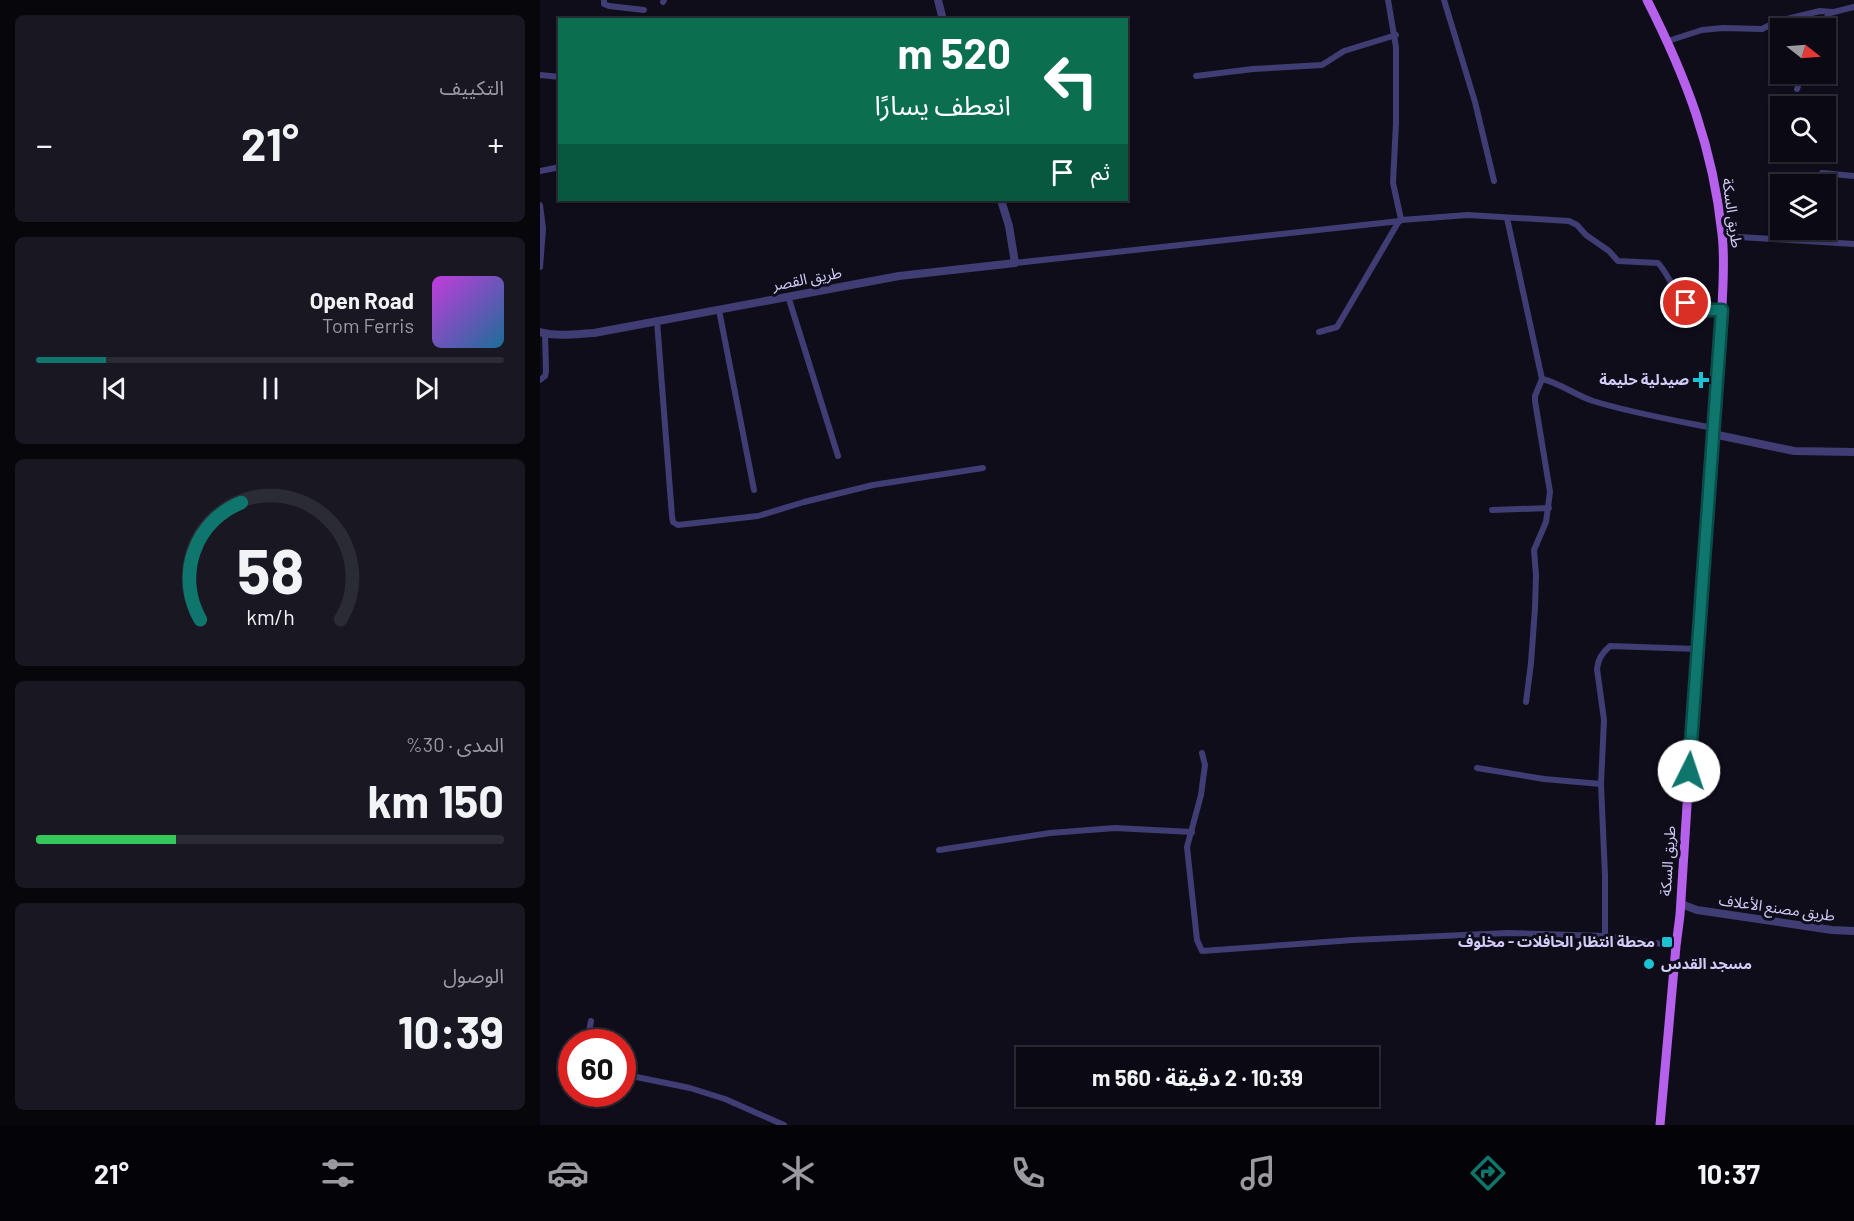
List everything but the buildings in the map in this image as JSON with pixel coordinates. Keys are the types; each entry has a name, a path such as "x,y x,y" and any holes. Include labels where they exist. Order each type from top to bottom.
{"main road":[{"name":"طريق السكة","path":"1647,0 1692,97 1703,134 1723,236 1722,310 1681,904 1660,1125"}],"street":[{"path":"604,0 604,4 609,6 644,10"},
{"path":"938,0 942,18"},
{"path":"1318,332 1337,327 1400,221 1393,183 1396,35 1388,0"},
{"path":"1444,0 1474,102 1494,182"},
{"path":"1825,18 1833,12 1854,7"},
{"path":"1668,41 1702,30 1762,29 1778,21 1820,11 1833,12"},
{"path":"1196,76 1253,69 1322,65 1344,51 1396,35"},
{"path":"540,75 558,77"},
{"path":"1797,89 1799,84"},
{"path":"540,171 558,167"},
{"path":"1822,173 1854,176"},
{"path":"1001,201 1009,226 1015,263 1468,215 1573,222 1618,261 1658,263 1690,307 1698,310 1722,310"},
{"path":"540,205 543,229 540,267"},
{"path":"1507,218 1542,379 1535,401 1549,483 1546,522 1534,550 1535,608 1532,663 1526,702"},
{"path":"1723,236 1854,244"},
{"name":"طريق القصر","path":"542,333 569,335 594,333 899,276 1015,263"},
{"path":"788,296 838,456"},
{"path":"719,310 754,490"},
{"path":"657,321 672,516 673,522 678,525 758,516 873,485 983,468"},
{"path":"540,380 546,372 542,333"},
{"path":"1542,379 1597,402 1794,451 1854,452"},
{"path":"1492,510 1548,508"},
{"path":"1605,936 1601,784 1604,720 1597,669 1598,661 1610,646 1697,649"},
{"path":"1202,753 1205,765 1187,847 1197,940 1202,951 1342,940 1508,933 1605,936 1676,946"},
{"path":"1477,768 1544,780 1601,784"},
{"path":"939,850 1050,833 1104,829 1192,831"},
{"name":"طريق مصنع الأعلاف","path":"1681,904 1697,910 1832,930 1854,931"},
{"name":"طريق مصنع الأعلاف","path":"1680,915 1697,910"},
{"path":"589,1029 591,1021"},
{"path":"636,1077 725,1098 784,1125"}],"place":[{"name":"صيدلية حليمة","path":"1701,380"},
{"name":"محطة انتظار الحافلات - مخلوف","path":"1667,942"},
{"name":"مسجد القدس","path":"1649,964"}],"route":[{"path":"1686,303 1698,310 1722,310 1689,771"}]}
